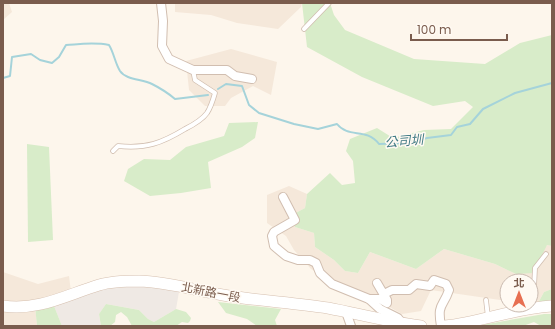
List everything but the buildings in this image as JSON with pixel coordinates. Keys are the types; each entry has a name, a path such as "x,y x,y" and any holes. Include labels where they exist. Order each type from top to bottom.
{"main road":[{"name":"北新路一段","path":"3,306 32,307 56,302 100,284 138,281 164,283 228,296 328,308 402,324 421,326"},
{"path":"539,307 552,306"},
{"path":"445,326 462,324 508,313"}],"street":[{"path":"161,3 163,21 162,46 169,59 193,70 227,70 235,76 252,79"},
{"path":"283,197 295,220 274,232 272,236 274,246 286,256 298,260 310,260 316,264 320,273 332,284 369,299 380,309 398,318 402,324"},
{"path":"384,294 392,290 410,290 416,284 430,286 434,280 446,284 449,290 447,297 439,308 441,326"},
{"path":"369,299 380,299 386,303 387,300 377,283"},
{"path":"346,312 351,326"}],"lane":[{"path":"304,29 329,3"},
{"path":"113,151 118,146 135,148 163,142 198,122 202,118 212,103 215,93 196,80 193,70"},
{"path":"535,273 535,268 546,254"},
{"path":"486,300 488,317"}],"shaded area":[{"path":"3,3 9,3 12,12 3,20"},
{"path":"175,3 302,3 301,7 278,29 237,23 211,15 175,12"},
{"path":"231,49 277,62 271,95 253,86 231,98 225,106 205,106 189,90 186,61"},
{"path":"289,186 307,194 305,208 290,216 295,227 314,233 315,247 334,260 345,271 358,273 370,252 416,269 444,249 495,264 514,273 499,273 499,300 431,290 421,311 402,314 366,294 338,285 311,269 294,250 286,236 267,223 267,195"},
{"path":"547,245 552,246 552,289 544,292 539,301 539,273 517,273"},
{"path":"3,272 38,284 69,276 71,292 35,306 37,326 3,326"},
{"path":"111,280 180,286 176,309 154,322 148,319 139,310 106,304 99,314 101,326 62,326 52,301"}],"green space":[{"path":"302,3 330,3 334,15 345,30 414,59 485,64 520,43 552,35 552,246 547,245 533,273 514,273 495,264 444,249 416,269 370,252 358,273 345,271 334,260 315,247 314,233 295,227 290,216 305,208 307,194 330,173 342,185 355,183 353,161 346,151 350,139 377,128 393,138 424,130 451,129 473,107 465,101 433,106 362,77 307,47"},
{"path":"258,122 255,138 242,147 208,162 211,188 150,196 124,181 128,169 144,159 170,160 186,147 224,136 229,123"},
{"path":"27,144 49,147 53,240 28,242"},
{"path":"552,289 552,304 539,305 539,301 544,292"},
{"path":"52,301 62,326 37,326 35,306"},
{"path":"218,302 281,309 275,320 277,326 257,326 247,319 226,313"},
{"path":"106,304 139,310 148,319 154,322 176,309 186,312 191,318 188,323 182,322 176,326 132,326 127,317 121,312 116,315 115,322 110,326 101,326 99,314"},
{"path":"544,314 552,314 552,326 541,326 534,322 523,326 476,326"}],"waterway":[{"name":"公司圳","path":"3,78 10,76 12,57 31,54 40,60 52,63 59,57 66,45 98,44 109,45 118,68 123,74 130,78 152,84 175,99 208,95"},
{"name":"公司圳","path":"218,89 226,84 242,86 249,105 259,113 294,124 318,129 337,124 347,131 369,136 379,144 406,143 427,138 451,135 457,127 470,124 483,109 515,93 552,83"}]}
